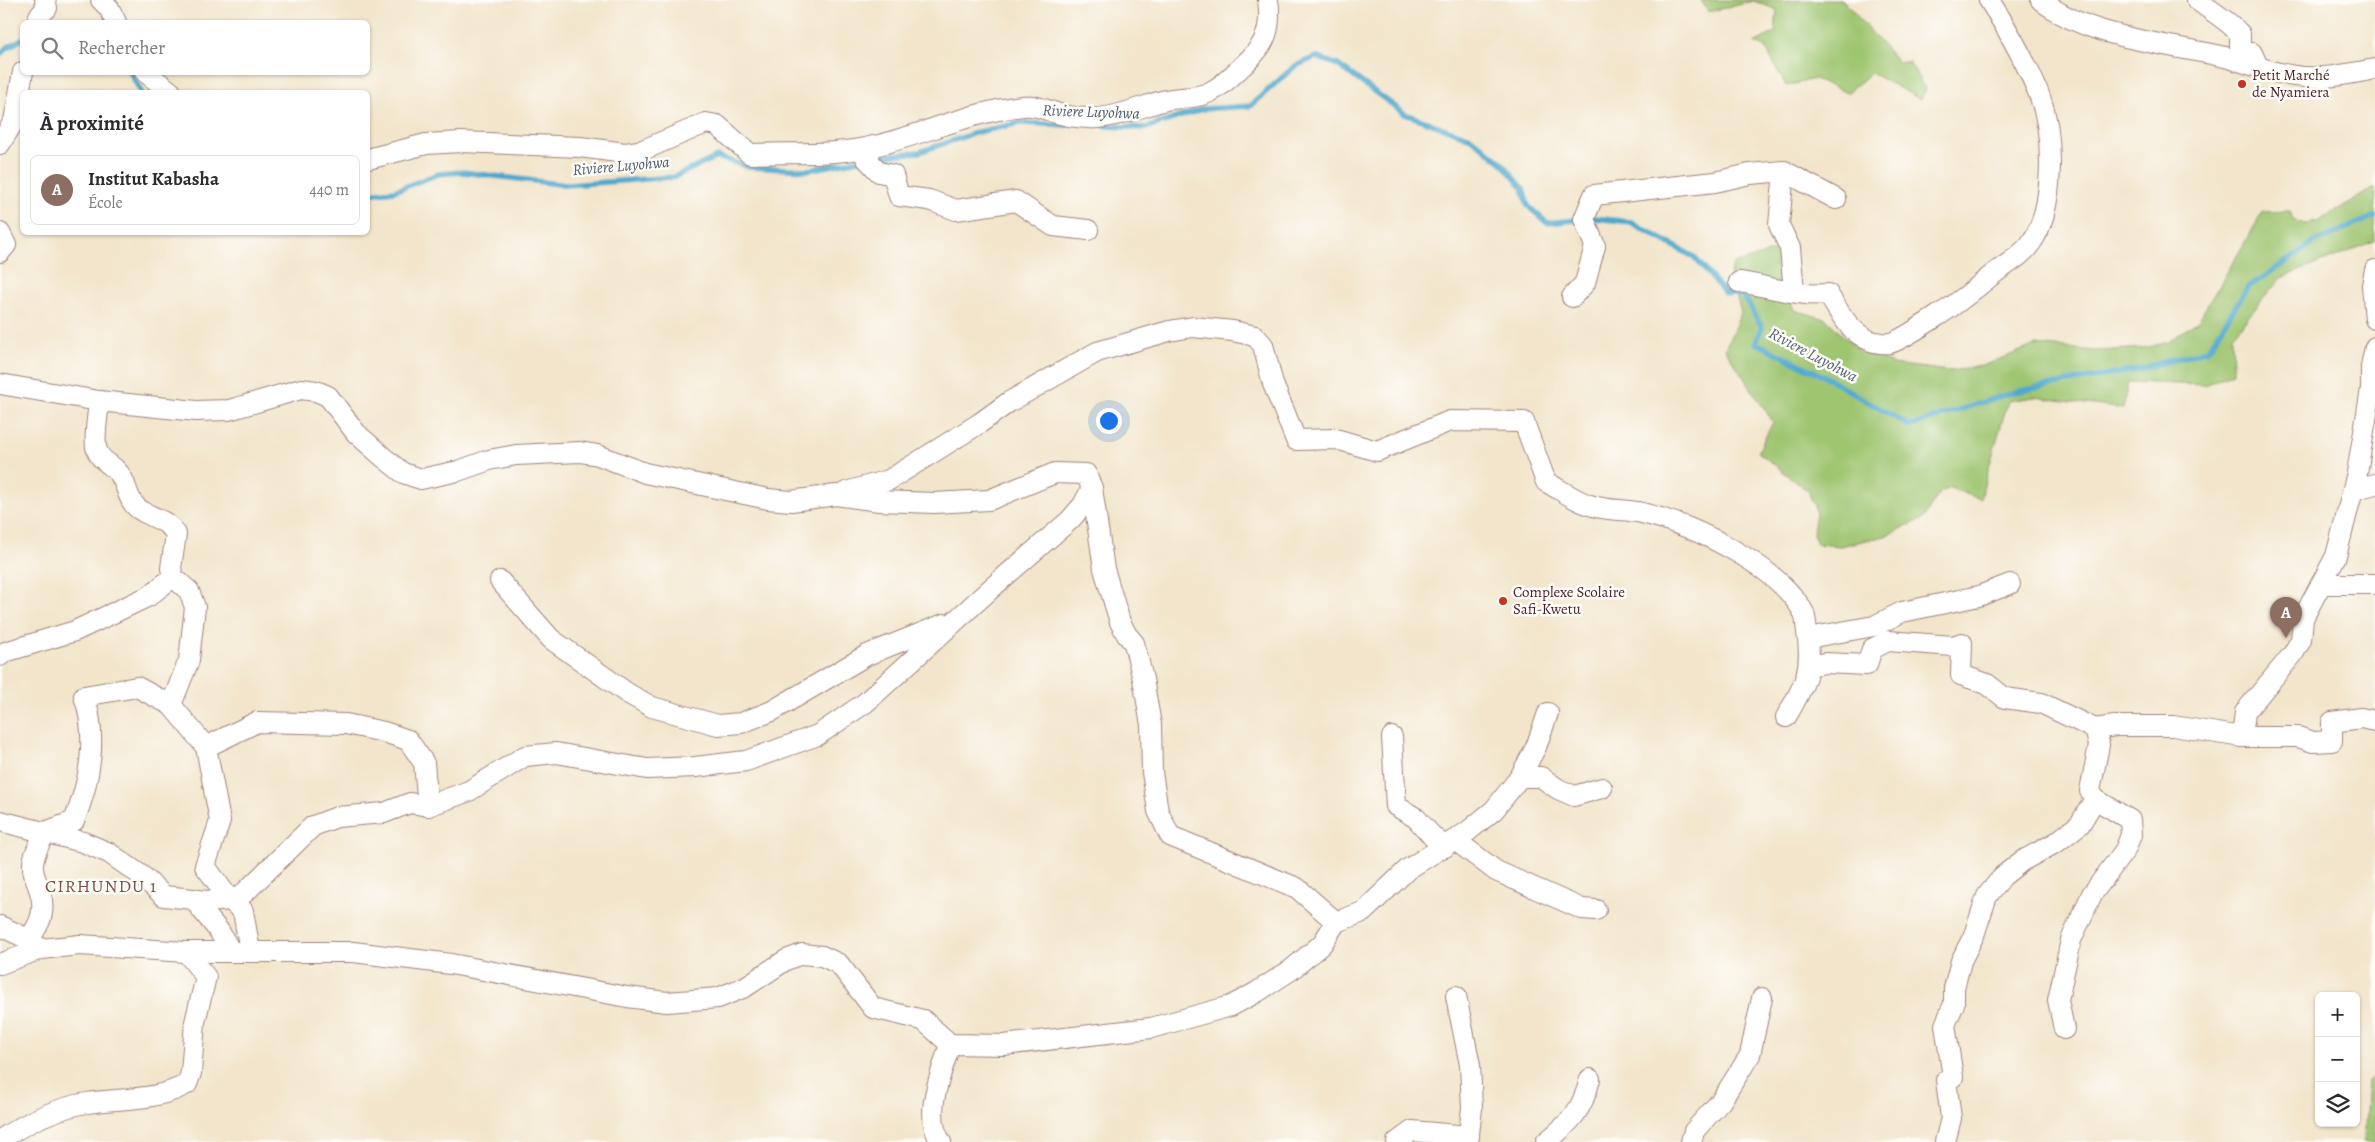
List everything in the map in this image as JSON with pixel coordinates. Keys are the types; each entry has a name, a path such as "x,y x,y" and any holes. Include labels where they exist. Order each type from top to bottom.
{"street":[{"path":"38,20 47,8 45,0"},
{"path":"100,0 109,8 115,20"},
{"path":"370,158 426,144 461,142 580,147 625,153 643,150 706,123 716,125 750,154 852,150 874,146 941,124 987,112 1024,106 1038,106 1056,113 1091,119 1146,108 1167,100 1185,99 1210,92 1259,52 1270,17 1268,0"},
{"path":"1739,282 1794,291 1811,296 1828,294 1846,323 1870,340 1889,343 1926,324 1964,300 2018,257 2031,243 2048,199 2051,179 2045,118 2040,98 2026,67 2005,25 1989,0"},
{"path":"2041,0 2064,16 2092,27 2295,76 2323,78 2375,69"},
{"path":"2198,0 2212,12 2230,22 2240,34 2240,49 2243,53 2252,53 2258,66"},
{"path":"0,144 14,122 22,75"},
{"path":"149,75 168,90"},
{"path":"874,146 866,158 879,172 893,176 899,196 929,200 956,210 1016,201 1053,226 1088,230"},
{"path":"1784,171 1778,225 1790,248 1794,291"},
{"path":"1572,296 1585,284 1595,246 1584,219 1594,195 1715,182 1750,174 1784,171 1836,198"},
{"path":"0,233 6,245 0,252"},
{"path":"2375,270 2372,285 2375,319"},
{"path":"0,384 99,401 196,411 230,410 301,389 316,391 328,396 356,433 383,457 403,473 421,479 458,471 489,460 516,455 580,452 598,455 645,474 768,499 791,501 836,495 889,480 980,423 1009,402 1097,352 1193,327 1233,330 1255,336 1263,345 1273,384 1296,440 1336,439 1377,451 1450,421 1524,422 1546,482 1593,506 1642,513 1689,529 1734,549 1757,564 1786,590 1804,614 1808,638 1809,666 1804,687 1786,717"},
{"path":"2242,736 2245,712 2293,654 2301,640 2303,618 2336,556 2353,490 2371,389 2375,347"},
{"path":"99,401 96,447 103,462 116,470 124,483 131,502 141,511 170,525 176,534 171,568 173,577 189,591 195,607 189,660 171,705"},
{"path":"836,495 879,501 934,503 989,500 1055,472 1086,474 1092,488 1104,569 1120,622 1127,636 1134,643 1143,679 1151,725 1152,772 1158,811 1170,836 1297,888 1336,922"},
{"path":"2353,490 2375,484"},
{"path":"0,821 83,842 109,853 142,876 164,896 210,903 241,896 313,826 337,817 384,813 410,803 428,806 469,792 525,756 556,753 647,769 746,761 818,735 866,703 958,618 1070,520 1083,505 1092,488"},
{"path":"0,656 4,652 75,631 149,596 173,577"},
{"path":"500,581 550,639 626,694 652,707 718,725 741,723 772,711 867,655 958,618"},
{"path":"1808,638 1846,629 1874,626 1902,612 1979,596 2010,584"},
{"path":"2321,584 2375,584"},
{"path":"1809,666 1825,663 1867,665 1872,648 1888,641 1952,646 1962,643 1961,675 1987,684 2005,698 2041,703 2095,729 2116,726 2172,726 2242,736 2298,737 2313,742 2332,741 2332,722 2362,718 2375,721"},
{"path":"45,832 74,822 82,802 93,736 91,715 84,696 137,687 171,705 206,748 220,821 205,866 230,900 243,911 240,951"},
{"path":"0,926 34,944 186,952 353,952 451,964 618,996 667,1002 718,998 745,987 786,960 802,954 822,956 839,964 873,1008 923,1020 950,1044 1004,1045 1150,1028 1231,1006 1257,992 1291,970 1322,944 1336,922 1363,912 1408,869 1450,843 1494,810 1520,777 1536,747 1548,712"},
{"path":"206,748 257,722 346,724 384,732 408,740 424,763 428,806"},
{"path":"2064,1029 2058,1000 2071,940 2092,894 2125,850 2131,835 2130,820 2095,799 2090,791 2099,745 2095,729"},
{"path":"1392,736 1396,806 1416,818 1433,837 1450,843 1496,871 1582,909 1596,910"},
{"path":"1520,777 1540,777 1558,789 1574,796 1602,788"},
{"path":"1945,1142 1951,1118 1946,1080 1953,1077 1945,1025 1954,1004 1954,988 1961,961 1974,935 1987,896 2004,876 2022,861 2057,842 2080,824 2095,799"},
{"path":"0,964 34,944 42,917 41,893 32,866 45,832"},
{"path":"192,900 219,931 240,951"},
{"path":"0,1140 35,1119 54,1112 84,1104 155,1097 175,1091 187,1084 191,1073 195,1022 206,978 186,952"},
{"path":"1397,1142 1412,1131 1468,1139 1472,1108 1470,1066 1456,996"},
{"path":"1691,1142 1694,1131 1721,1101 1750,1054 1762,998"},
{"path":"942,1142 932,1120 935,1098 950,1044"},
{"path":"1546,1142 1566,1126 1584,1102 1590,1079"}],"green space":[{"path":"1701,0 1843,0 1898,62 1909,62 1926,90 1920,99 1871,73 1847,93 1815,79 1786,86 1765,47 1754,43 1775,32 1777,10 1754,1 1708,12"},
{"path":"2375,187 2375,241 2281,278 2232,336 2233,373 2205,385 2128,382 2123,409 2034,397 2008,401 1980,499 1950,488 1940,492 1923,519 1885,536 1840,546 1817,544 1813,534 1816,511 1808,491 1758,452 1773,422 1725,349 1741,313 1730,273 1734,264 1795,244 1790,300 1794,310 1826,319 1859,351 1893,364 1950,371 1982,366 2036,345 2095,351 2144,348 2168,342 2198,321 2263,212 2290,211 2293,220 2305,224 2317,222"},
{"path":"2375,1073 2375,1142 2364,1142 2368,1080"}],"waterway":[{"name":"Riviere Luyohwa","path":"0,54 20,40"},
{"name":"Riviere Luyohwa","path":"1106,126 1146,128 1203,109 1250,106 1295,66 1316,57 1338,65 1405,114 1471,138 1501,162 1523,188 1528,206 1547,223 1594,218 1631,222 1694,257 1725,293 1743,295 1762,327 1756,343 1826,377 1910,426 2014,392 2135,370 2208,350 2247,288 2315,242 2375,216"},
{"name":"Riviere Luyohwa","path":"132,75 140,90"},
{"name":"Riviere Luyohwa","path":"873,157 919,152 978,132 1020,123 1067,125"},
{"name":"Riviere Luyohwa","path":"370,194 394,191 438,174 462,172 567,185 674,177 717,157 750,167 808,170 864,159"}],"place":[{"name":"Petit Marché de Nyamiera","path":"2242,84"},
{"name":"Complexe Scolaire Safi-Kwetu","path":"1503,601"},
{"name":"Institut Kabasha","path":"2286,638"}],"district":[{"name":"CIRHUNDU 1","path":"101,886"}]}
